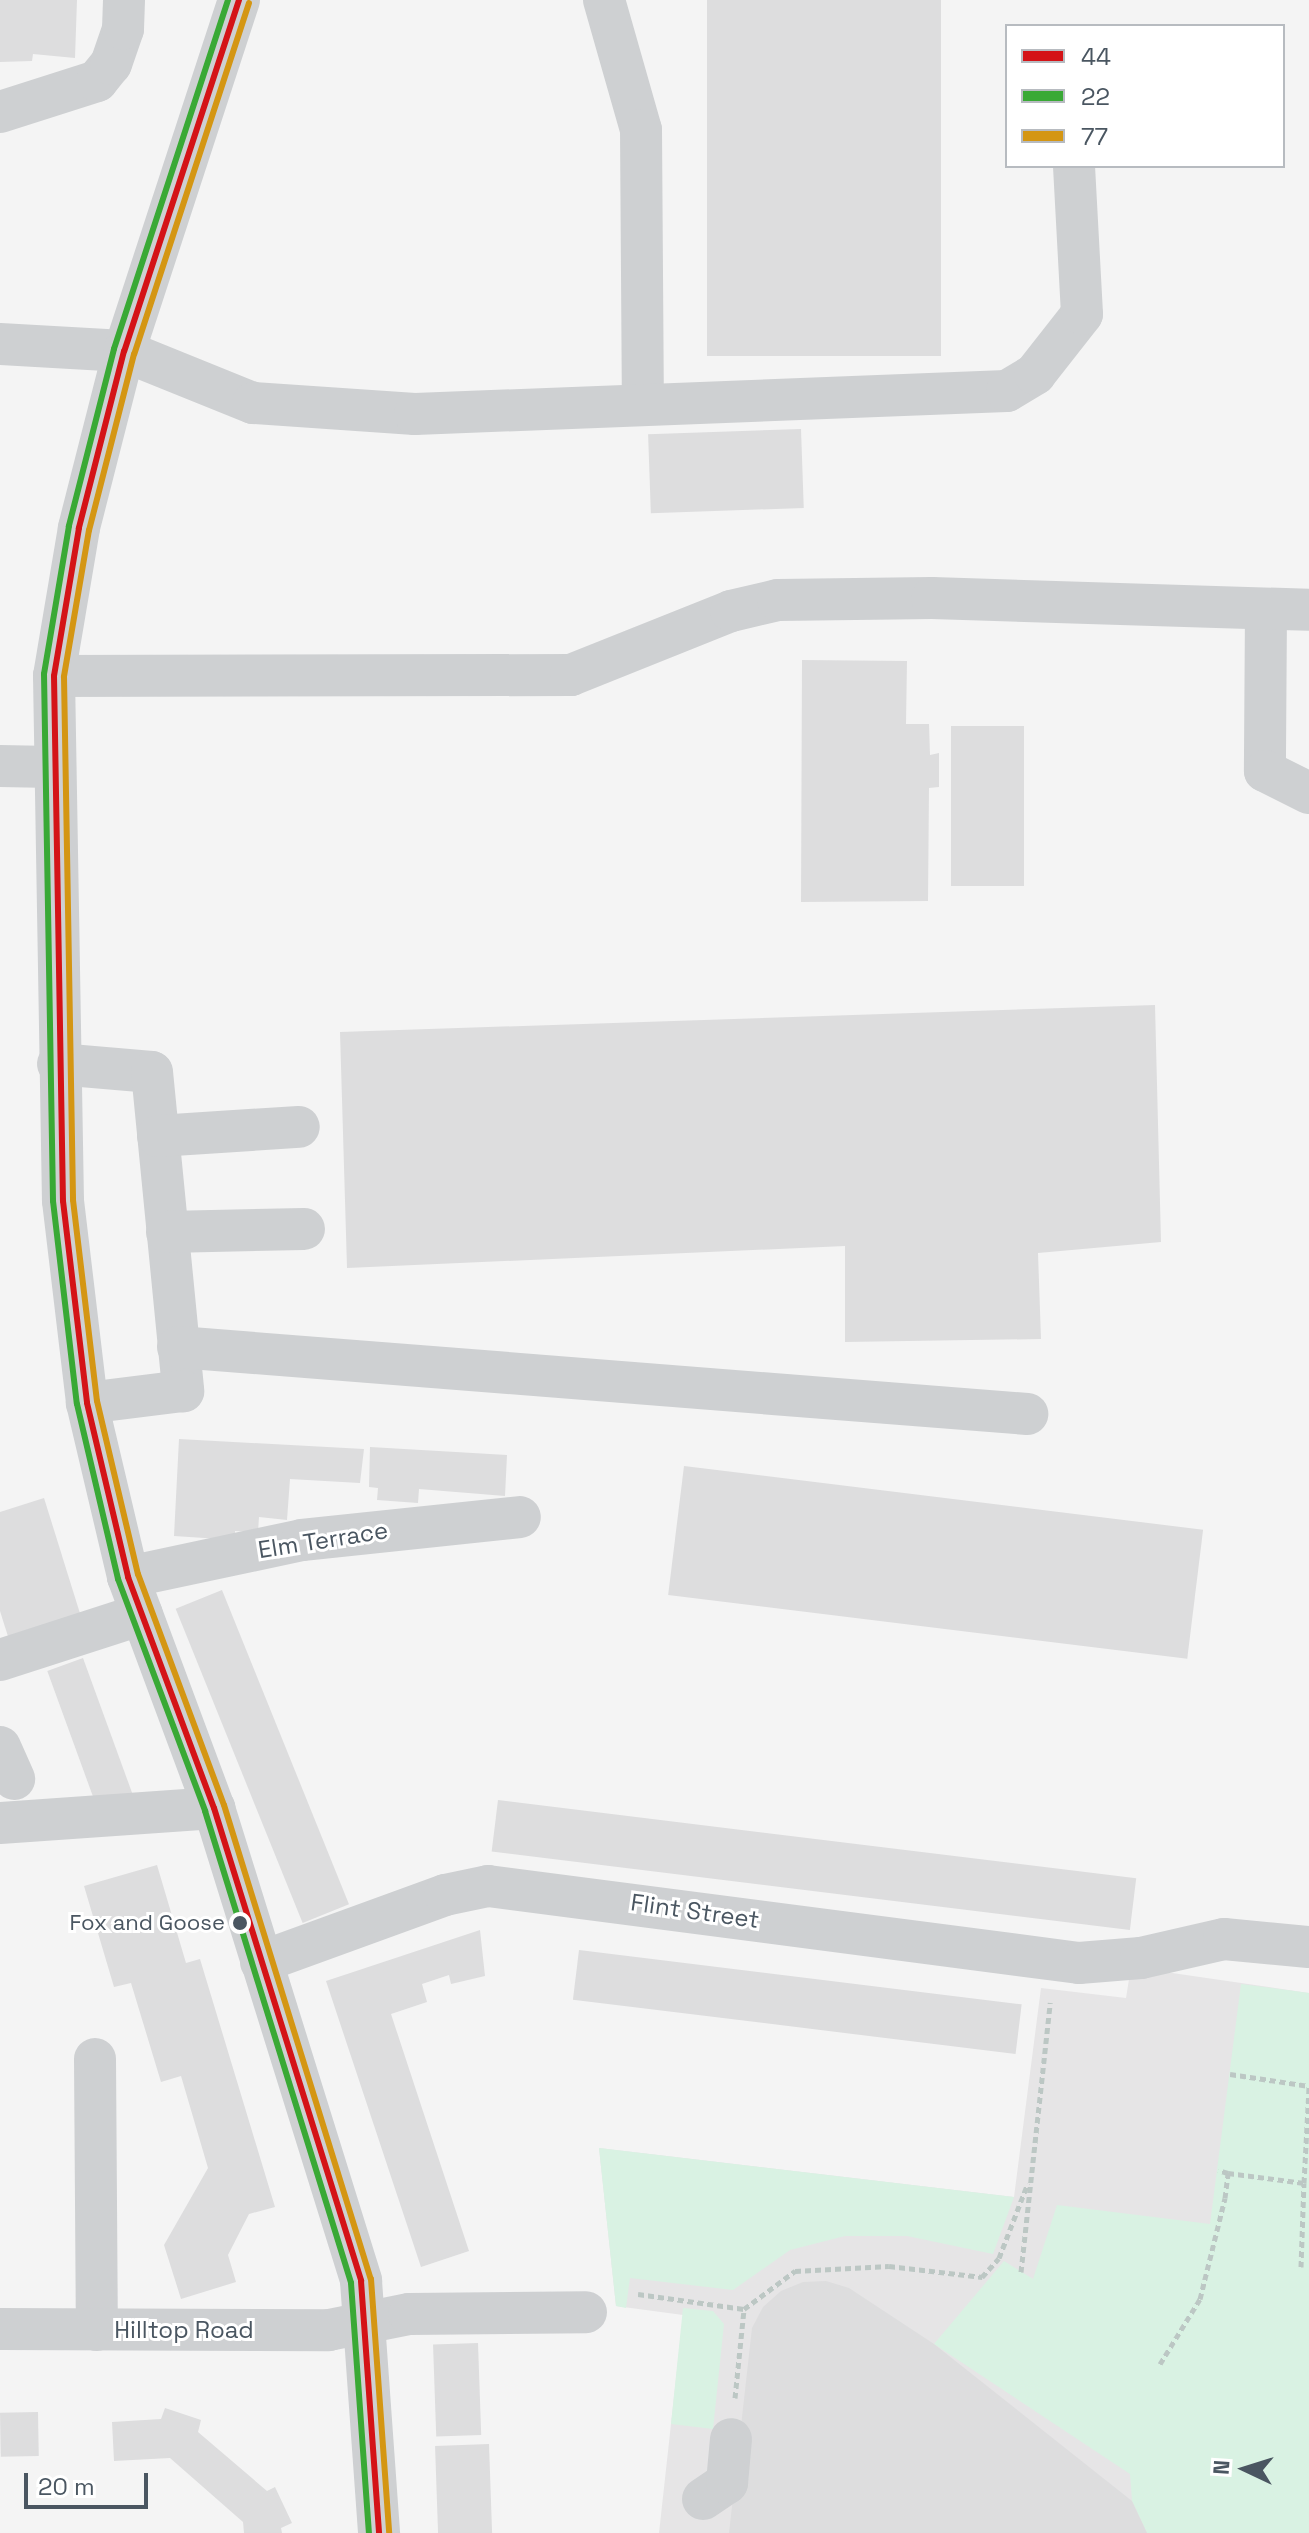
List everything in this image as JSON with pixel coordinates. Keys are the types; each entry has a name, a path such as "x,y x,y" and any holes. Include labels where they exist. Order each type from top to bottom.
{"street":[{"path":"0,112 97,81 111,64 123,29 124,0"},
{"path":"239,0 124,351 79,528 54,676 52,767 63,1201 87,1403 135,1596 214,1808 349,2233 368,2325 379,2533"},
{"path":"604,0 641,130 643,405"},
{"path":"0,316 16,344 124,351 253,403 415,414 1007,391 1035,374 1082,314 1074,168"},
{"path":"54,676 571,675 731,611 778,600 932,598 1309,610"},
{"path":"1266,610 1265,771 1309,793"},
{"path":"0,766 52,767"},
{"path":"58,1064 152,1072 183,1391 87,1403"},
{"path":"158,1136 299,1127"},
{"path":"167,1232 304,1229"},
{"path":"178,1347 1027,1414"},
{"name":"Elm Terrace","path":"0,1660 135,1596 302,1540 520,1517"},
{"path":"0,1823 214,1808"},
{"name":"Flint Street","path":"261,1962 445,1895 488,1886 1068,1982 1141,1958 1224,1939 1309,1947"},
{"path":"95,2059 97,2330"},
{"name":"Hilltop Road","path":"0,2329 329,2330 368,2325 409,2314 586,2312"},
{"path":"703,2499 727,2483 731,2439"}],"path":[{"path":"638,2294 744,2309 795,2271 889,2266 982,2277 999,2258 1028,2183 1068,1982"},
{"path":"1230,2074 1309,2086 1301,2267"},
{"path":"1218,2170 1304,2183"},
{"path":"1160,2364 1200,2299 1228,2173"},
{"path":"1021,2272 1031,2200 1028,2183"},
{"path":"731,2439 744,2309"}],"shaded area":[{"path":"1131,1967 1309,1993 1309,2533 659,2533 683,2315 616,2306 599,2148 1014,2197 1041,1988 1126,1998"}],"green space":[{"path":"1241,1984 1309,1993 1309,2533 1147,2533 1132,2501 1130,2474 934,2344 1004,2261 1033,2279 1057,2205 1210,2224"},
{"path":"599,2148 1014,2197 993,2254 907,2236 845,2236 790,2250 733,2290 630,2278 626,2308 616,2306"},
{"path":"683,2308 713,2311 724,2324 713,2429 671,2424"}],"building":[{"path":"0,0 77,0 75,58 33,54 32,61 0,62"},
{"path":"707,0 941,0 941,356 707,356"},
{"path":"801,429 804,508 651,513 648,434"},
{"path":"802,660 907,661 906,724 929,724 930,755 939,753 939,787 929,788 928,901 801,902"},
{"path":"951,726 1024,726 1024,886 951,886"},
{"path":"1155,1005 1161,1242 1038,1253 1041,1339 845,1342 845,1246 347,1268 340,1032"},
{"path":"179,1439 364,1449 360,1483 290,1479 287,1520 259,1517 258,1532 235,1531 235,1540 174,1536"},
{"path":"370,1447 507,1455 505,1496 419,1489 418,1503 377,1500 378,1488 369,1487"},
{"path":"684,1466 1203,1530 1187,1659 668,1595"},
{"path":"44,1498 83,1623 11,1646 0,1611 0,1512"},
{"path":"222,1590 349,1904 303,1923 176,1609"},
{"path":"83,1658 133,1794 97,1807 47,1671"},
{"path":"498,1800 1136,1878 1130,1930 492,1852"},
{"path":"157,1865 186,1963 200,1959 275,2207 249,2214 228,2255 236,2282 181,2299 164,2245 208,2168 181,2076 161,2082 131,1983 114,1987 84,1886"},
{"path":"480,1930 485,1976 451,1984 449,1975 422,1984 427,2002 391,2014 469,2251 421,2267 326,1981"},
{"path":"579,1950 1022,2004 1016,2054 573,2000"},
{"path":"826,2281 849,2288 934,2344 1132,2501 1147,2533 729,2533 752,2328 763,2307 781,2291 803,2282"},
{"path":"478,2343 481,2435 436,2437 433,2345"},
{"path":"165,2408 201,2420 198,2432 267,2491 275,2487 292,2523 281,2528 282,2533 244,2533 243,2522 170,2458 114,2461 112,2422 161,2419"},
{"path":"38,2412 39,2456 1,2457 0,2413"},
{"path":"489,2444 492,2533 438,2533 435,2446"}],"transit line":[{"name":"22","path":"228,0 114,349 69,526 44,674 53,1201 77,1404 118,1579 205,1811 351,2283 369,2533"},
{"name":"44","path":"239,0 124,351 79,528 54,676 63,1201 87,1403 128,1577 214,1808 361,2281 379,2533"},
{"name":"77","path":"249,3 134,354 89,530 64,677 73,1200 97,1401 138,1574 224,1805 371,2279 389,2532"}],"place":[{"name":"Fox and Goose","path":"240,1923"}]}
